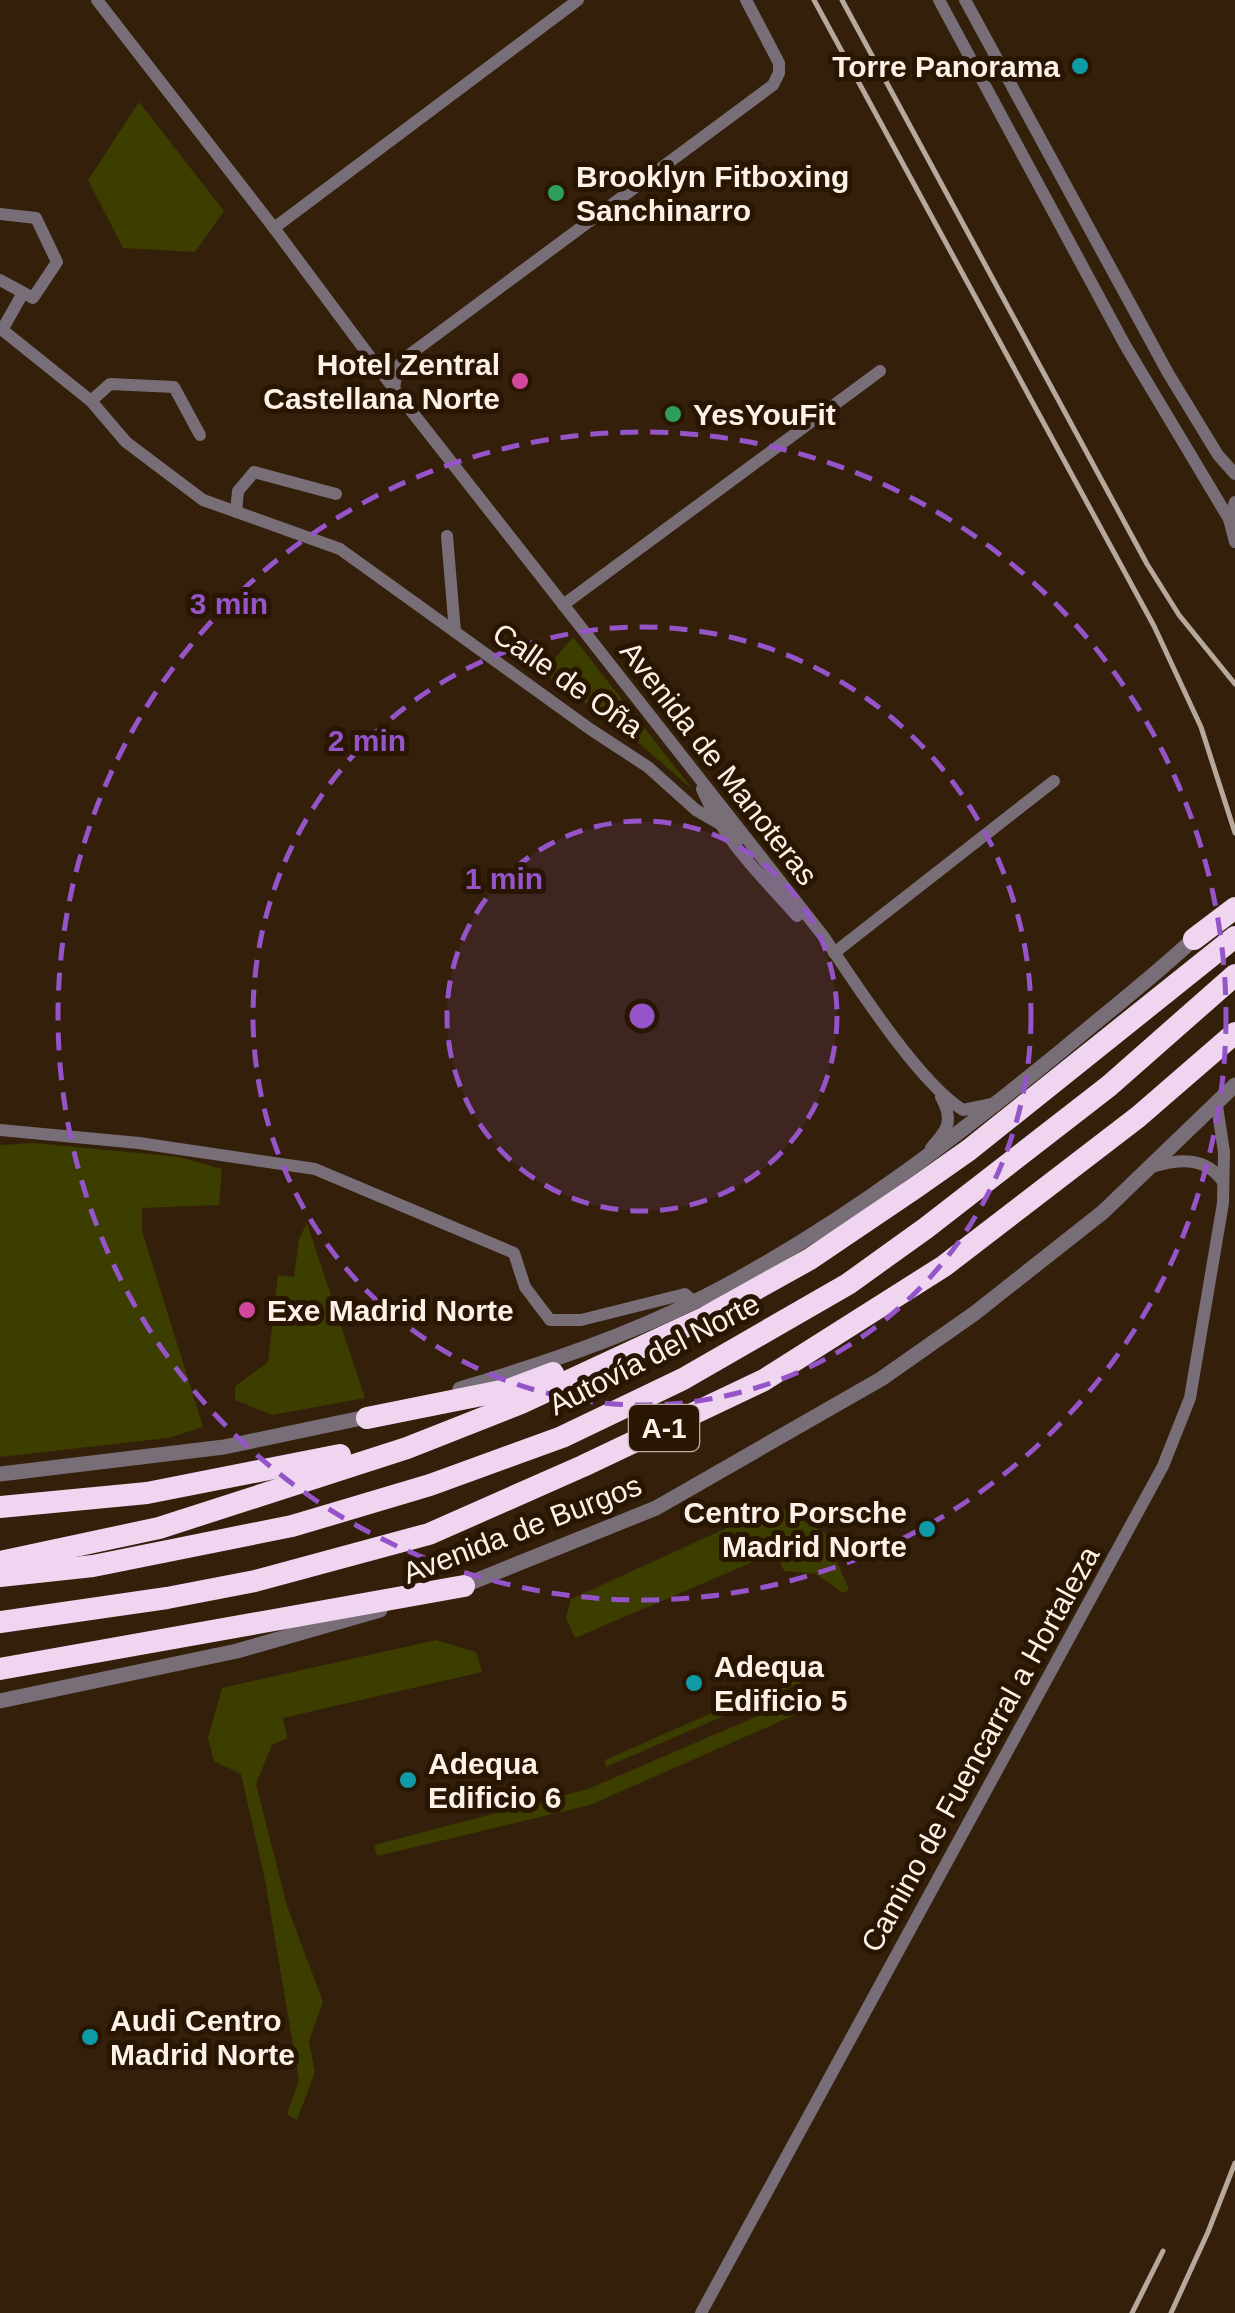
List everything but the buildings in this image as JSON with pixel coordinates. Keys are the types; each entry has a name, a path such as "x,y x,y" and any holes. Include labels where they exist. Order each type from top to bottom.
{"highway":[{"path":"1194,938 1235,908"},
{"path":"1122,1026 1235,922"},
{"path":"367,1418 511,1389 810,1259 996,1128 1235,937"},
{"name":"Autovía del Norte","path":"0,1576 93,1566 292,1526 430,1486 562,1438 683,1379 848,1284 1109,1086 1235,975"},
{"name":"A-1","path":"0,1622 167,1598 255,1580 429,1534 764,1380 944,1266 1138,1116 1235,1033"},
{"path":"0,1562 160,1528 407,1448 521,1403 697,1310"},
{"path":"0,1507 148,1493 321,1460 521,1403"},
{"path":"0,1669 464,1586"}],"street":[{"name":"Avenida de Manoteras","path":"97,0 935,1086 948,1110 949,1127 908,1172"},
{"path":"274,228 578,0"},
{"path":"372,359 392,364 405,358 761,96 778,79 779,63 746,0"},
{"path":"1235,474 1203,433 1145,332 965,0 942,6 1125,344 1230,519 1235,542"},
{"path":"1035,176 1055,165"},
{"name":"Calle de Oña","path":"0,214 36,218 57,262 34,298 23,293 1,329 92,402 126,442 203,500 340,549 590,730 648,767 696,810 732,831 786,888"},
{"path":"0,280 23,293"},
{"path":"1125,344 1145,332"},
{"path":"394,389 397,368 405,358"},
{"path":"563,605 880,371"},
{"path":"92,402 110,384 174,387 200,435"},
{"path":"236,512 238,490 254,472 336,494"},
{"path":"1230,519 1235,502"},
{"name":"Calle de Oña","path":"448,536 455,632"},
{"path":"696,774 717,824 762,879 834,953 1054,781"},
{"path":"0,1130 139,1142 315,1168 514,1253 525,1287 550,1320 581,1320 685,1294 697,1310 734,1282 816,1234 908,1172 999,1102 1235,900"},
{"name":"Avenida de Manoteras","path":"935,1086 963,1110 999,1102"},
{"name":"Avenida de Burgos","path":"0,1701 237,1651 464,1586 656,1508 838,1406 975,1313 1103,1212 1235,1086"},
{"name":"Camino de Fuencarral a Hortaleza","path":"702,2313 1163,1466 1190,1398 1224,1203 1224,1152 1217,1106"},
{"path":"1152,1167 1189,1160 1216,1172 1223,1182"},
{"path":"0,1474 224,1447 367,1418"}],"shaded area":[{"path":"139,102 224,211 195,252 123,248 88,180"},
{"path":"573,637 693,790 633,738 543,672"},
{"path":"35,1143 179,1157 222,1169 219,1205 142,1208 142,1231 203,1427 168,1438 0,1457 0,1145"},
{"path":"307,1223 365,1398 272,1415 235,1400 235,1386 268,1362 278,1275 294,1277 299,1239"},
{"path":"777,1505 825,1533 849,1590 843,1593 816,1574 784,1571 776,1552 575,1638 566,1618 571,1599"},
{"path":"436,1640 476,1652 482,1672 283,1718 287,1738 272,1745 256,1784 287,1906 323,2002 309,2041 315,2072 297,2120 287,2114 299,2080 265,1880 241,1774 214,1761 208,1738 222,1688"},
{"path":"796,1676 800,1683 606,1767 605,1760"},
{"path":"818,1690 822,1703 590,1805 377,1856 374,1845 588,1789"}],"railway":[{"path":"814,0 1154,626 1201,727 1235,833"},
{"path":"842,0 1147,564 1179,615 1235,684"},
{"path":"1171,2313 1235,2163"},
{"path":"1132,2313 1163,2251"}],"place":[{"name":"Torre Panorama","path":"1080,66"},
{"name":"Brooklyn Fitboxing Sanchinarro","path":"556,193"},
{"name":"Hotel Zentral Castellana Norte","path":"520,381"},
{"name":"YesYouFit","path":"673,414"},
{"name":"Exe Madrid Norte","path":"247,1310"},
{"name":"Centro Porsche Madrid Norte","path":"927,1529"},
{"name":"Adequa Edificio 5","path":"694,1683"},
{"name":"Adequa Edificio 6","path":"408,1780"},
{"name":"Audi Centro Madrid Norte","path":"90,2037"}]}
